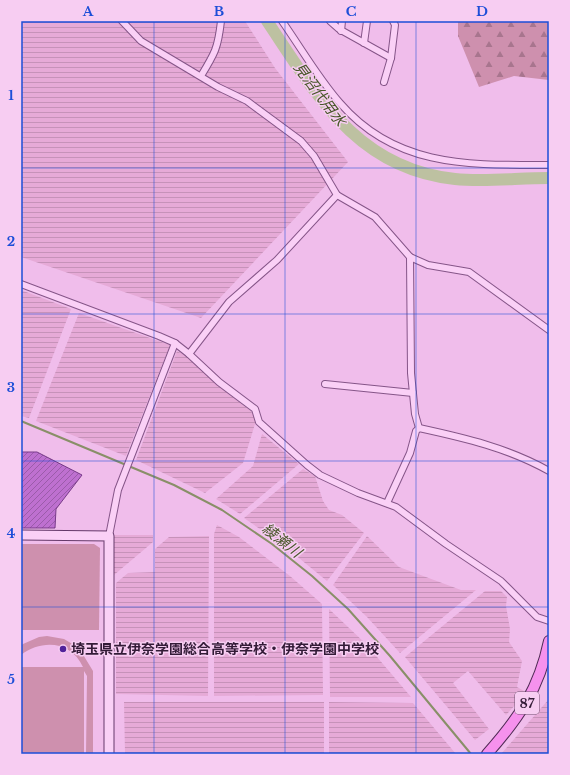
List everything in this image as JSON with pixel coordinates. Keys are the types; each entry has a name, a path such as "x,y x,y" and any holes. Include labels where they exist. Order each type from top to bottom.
{"main road":[{"name":"87","path":"487,754 526,705 538,680 548,647"}],"street":[{"path":"122,21 141,41 218,87 247,100 301,141 314,156 337,195 375,217 410,257 428,265 469,272 549,330"},
{"path":"200,76 215,53 219,41 221,21"},
{"path":"282,21 340,103 368,130 406,151 434,159 464,163 549,165"},
{"path":"330,21 342,31 391,58"},
{"path":"342,21 342,31"},
{"path":"364,43 367,21"},
{"path":"384,82 391,58 394,25 393,21"},
{"path":"189,354 229,302 277,260 337,195"},
{"path":"410,257 414,414 419,428"},
{"path":"21,284 175,343 220,382 255,408 260,422 307,466 320,475 358,493 396,507 468,559 502,581 537,617 549,621"},
{"path":"109,754 109,536 118,490 175,343"},
{"path":"325,384 413,393"},
{"path":"387,503 410,453 416,430 419,428"},
{"path":"419,428 501,448 527,458 549,471"},
{"path":"21,535 109,536"}],"shaded area":[{"path":"21,21 245,21 275,68 348,162 201,318 21,257"},
{"path":"21,290 71,309 29,418 21,416"},
{"path":"79,313 170,345 126,456 36,421"},
{"path":"177,351 189,357 217,385 251,411 255,419 255,424 243,463 205,493 136,460"},
{"path":"262,434 299,464 240,514 216,499 253,466"},
{"path":"303,469 315,476 323,501 329,510 342,515 364,533 327,581 283,545 244,518"},
{"path":"217,525 239,537 290,576 322,604 323,695 214,696 214,534"},
{"path":"114,535 153,535 153,542 114,575"},
{"path":"209,536 208,696 116,694 116,583 128,573 155,572 155,549 169,537"},
{"path":"367,536 399,567 461,590 476,590 400,653 367,617 333,585"},
{"path":"485,591 501,591 507,597 506,606 510,629 509,642 522,661 517,687 524,691 518,702 506,715 468,671 453,683 489,729 475,740 405,657"},
{"path":"329,609 366,644 411,697 330,697"},
{"path":"549,699 549,754 501,754"},
{"path":"124,702 324,702 324,754 125,754"},
{"path":"329,702 413,703 456,754 329,754"}],"green space":[{"path":"458,21 549,21 549,80 514,76 479,87 458,36"},
{"path":"21,544 94,544 100,548 99,630 21,630"},
{"path":"47,636 64,639 79,648 93,671 93,754 86,754 87,676 84,671 84,754 21,754 21,667 83,667 78,658 71,652 55,645 38,646 21,655 21,646 23,644 39,637"}],"building":[{"path":"21,452 37,452 82,475 56,509 55,528 21,528"}],"waterway":[{"name":"見沼代用水","path":"267,21 303,75 343,124 365,144 391,160 421,172 455,179 490,180 549,178"},
{"name":"綾瀬川","path":"21,421 174,485 222,510 272,544 312,576 348,609 390,656 471,754"}],"place":[{"name":"埼玉県立伊奈学園総合高等学校・伊奈学園中学校","path":"63,649"}]}
